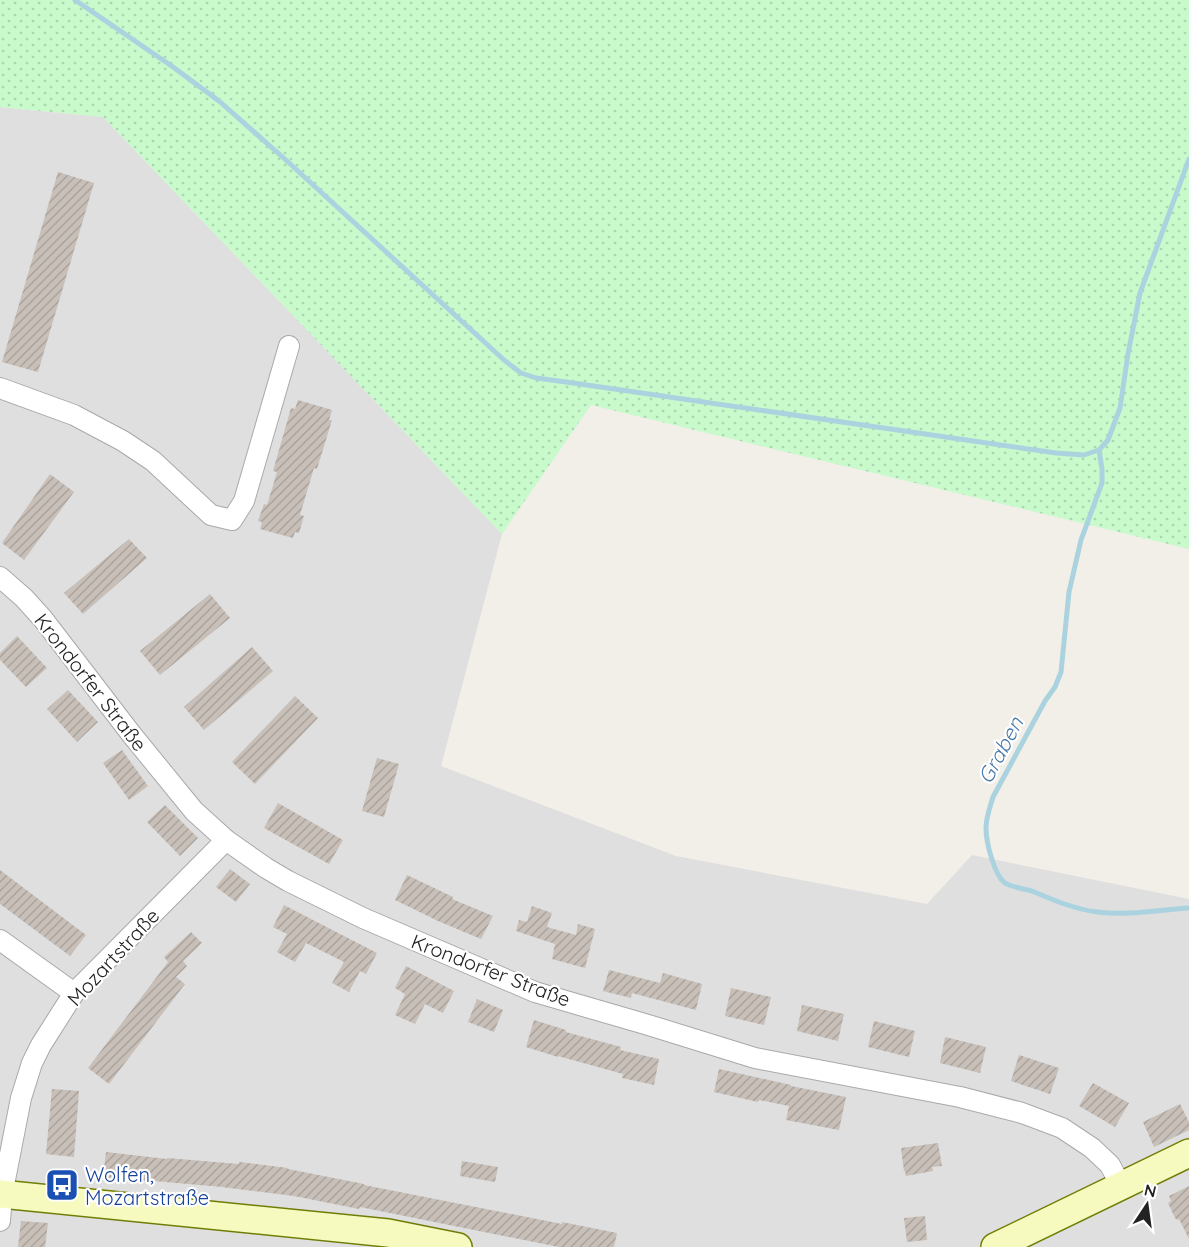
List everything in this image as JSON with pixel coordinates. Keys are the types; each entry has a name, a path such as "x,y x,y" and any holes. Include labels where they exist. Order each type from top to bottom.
{"street":[{"path":"0,388 74,415 123,441 153,461 212,515 232,520 244,501 289,346"},
{"name":"Krondorfer Straße","path":"0,577 43,619 194,811 226,840 288,881 363,918 536,992 755,1058 960,1097 1022,1113 1062,1128 1102,1156 1122,1186"},
{"name":"Mozartstraße","path":"1,1203 21,1098 32,1063 41,1045 74,993 226,840"},
{"path":"0,940 74,993"},
{"path":"995,1247 1189,1153"},
{"path":"1,1203 388,1233 458,1247"}],"shaded area":[{"path":"0,107 103,117 502,534 441,766 676,856 927,904 972,855 1189,899 1189,1247 0,1247"}],"green space":[{"path":"0,0 1189,0 1189,549 591,405 502,534 103,117 0,107"}],"building":[{"path":"58,172 94,183 38,372 2,362"},
{"path":"298,400 332,410 329,420 332,420 300,515 304,516 299,533 295,532 293,538 260,529 262,522 258,521 264,504 267,505 277,472 273,471 291,408 295,409"},
{"path":"50,474 74,492 24,560 2,543"},
{"path":"129,539 147,558 83,614 64,593"},
{"path":"210,594 230,618 160,675 140,651"},
{"path":"17,636 47,668 26,687 0,660 0,653"},
{"path":"252,647 273,671 204,730 184,707"},
{"path":"68,690 98,722 77,742 47,709"},
{"path":"295,696 318,718 255,784 232,762"},
{"path":"122,750 148,786 129,800 103,763"},
{"path":"377,758 399,764 384,817 362,811"},
{"path":"278,803 343,840 329,864 264,828"},
{"path":"165,805 198,838 180,856 147,822"},
{"path":"230,869 250,884 236,902 216,887"},
{"path":"0,870 86,935 70,956 0,904"},
{"path":"407,875 453,897 452,899 493,916 481,939 395,900"},
{"path":"284,905 377,953 366,974 360,971 349,992 332,983 344,962 306,943 295,962 277,952 287,934 273,927"},
{"path":"532,906 552,913 547,927 576,935 578,924 595,929 585,968 552,959 555,944 516,931 519,920 527,922"},
{"path":"191,932 202,943 183,961 187,966 176,977 185,984 109,1084 88,1068 168,962 164,957"},
{"path":"406,966 454,991 443,1013 425,1004 415,1024 395,1015 405,994 395,988"},
{"path":"609,970 660,983 663,973 702,984 696,1010 632,993 631,998 603,991"},
{"path":"731,988 771,997 764,1025 725,1016"},
{"path":"477,999 503,1010 494,1032 468,1022"},
{"path":"802,1005 844,1014 838,1041 797,1031"},
{"path":"534,1020 566,1030 566,1032 621,1047 620,1050 659,1059 654,1085 622,1078 623,1074 526,1047"},
{"path":"874,1021 915,1031 909,1057 868,1047"},
{"path":"945,1037 986,1047 980,1073 940,1063"},
{"path":"1019,1055 1059,1068 1050,1094 1011,1081"},
{"path":"719,1069 846,1097 839,1130 786,1120 789,1106 714,1092"},
{"path":"1093,1083 1129,1103 1115,1127 1079,1106"},
{"path":"52,1089 79,1091 74,1157 46,1154"},
{"path":"1180,1104 1189,1122 1189,1130 1154,1147 1143,1122"},
{"path":"938,1143 942,1166 932,1167 933,1171 906,1176 901,1148"},
{"path":"106,1152 288,1168 364,1185 617,1233 614,1247 559,1247 294,1196 222,1187 103,1177"},
{"path":"462,1161 498,1167 495,1182 460,1176"},
{"path":"1189,1186 1189,1239 1168,1203 1171,1201 1169,1196"},
{"path":"925,1216 927,1240 907,1242 904,1218"},
{"path":"21,1221 48,1223 45,1247 18,1247"}],"waterway":[{"path":"75,0 219,101 521,373 536,378 1056,453 1084,455 1099,450 1108,440 1120,408 1140,293 1189,159"},
{"name":"Graben","path":"1099,450 1102,483 1081,540 1069,592 1061,672 1055,687 1045,701 993,797 987,820 987,841 994,866 1005,883 1064,904 1088,911 1108,913 1189,908"}],"place":[{"name":"Wolfen, Mozartstraße","path":"62,1185"}]}
